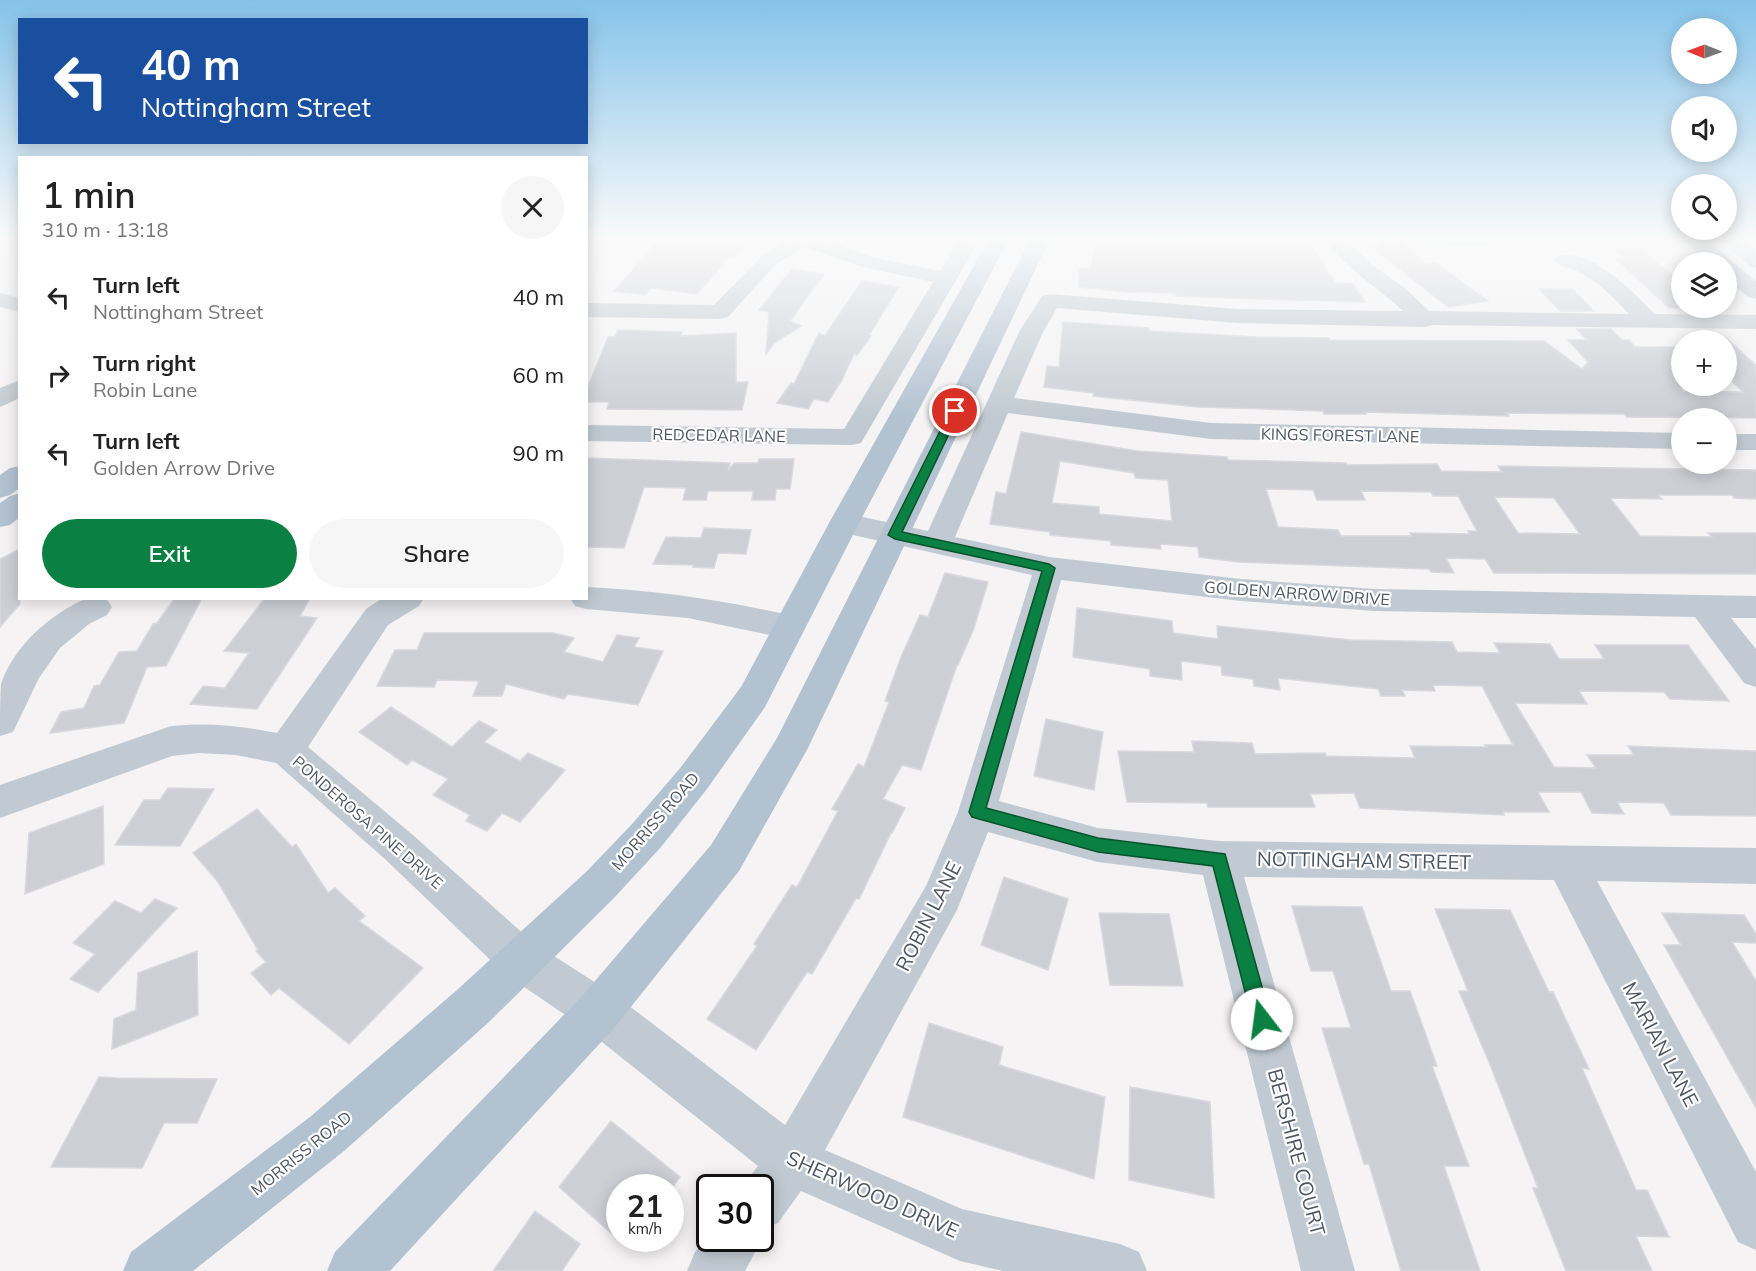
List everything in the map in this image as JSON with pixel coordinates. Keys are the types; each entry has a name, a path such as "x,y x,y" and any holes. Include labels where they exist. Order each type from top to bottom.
{"main road":[{"name":"MORRISS ROAD","path":"150,1271 327,1134 473,1006 520,958 600,885 647,835 694,778 753,697 844,523 967,298"},
{"path":"354,1271 599,1011 725,858 790,748 874,582 1011,298"},
{"path":"0,489 18,476"},
{"path":"0,518 18,504"}],"street":[{"path":"588,310 720,312 733,298"},
{"name":"REDCEDAR LANE","path":"588,433 852,437 933,298"},
{"path":"1403,298 1425,320"},
{"path":"1625,298 1650,322"},
{"path":"0,300 18,304"},
{"path":"936,544 1031,332 1050,301 1238,316 1747,322 1756,338"},
{"path":"0,399 18,388"},
{"name":"KINGS FOREST LANE","path":"1000,404 1211,430 1671,441"},
{"path":"1737,442 1756,442"},
{"name":"GOLDEN ARROW DRIVE","path":"844,523 1049,568 1241,590 1375,600 1756,607"},
{"name":"ROBIN LANE","path":"774,1186 792,1161 942,897 977,812 1049,568"},
{"path":"588,598 643,600 713,609 789,627"},
{"path":"286,750 378,617 405,600"},
{"path":"0,722 29,665 44,643 60,626 96,607"},
{"path":"1705,607 1756,674"},
{"name":"PONDEROSA PINE DRIVE","path":"0,802 171,741 199,738 236,740 286,750 400,848 520,958 599,1011"},
{"name":"NOTTINGHAM STREET","path":"977,812 1098,845 1219,859 1358,859 1756,866"},
{"name":"BERSHIRE COURT","path":"1219,859 1328,1271"},
{"name":"MARIAN LANE","path":"1566,864 1756,1224"},
{"name":"SHERWOOD DRIVE","path":"599,1011 792,1161 960,1234 1120,1271"},
{"path":"714,1271 727,1252"}],"building":[{"path":"768,298 806,298 790,321 801,326 774,343 766,354 769,312 759,310"},
{"path":"850,298 892,298 869,335 871,336 857,355 854,354 842,380 828,402 814,399 808,409 777,403 791,383 794,384 819,333 825,336"},
{"path":"1249,298 1363,298 1365,302"},
{"path":"1437,298 1484,298 1488,301 1448,307"},
{"path":"1548,298 1581,298 1594,311 1560,311"},
{"path":"1659,298 1671,298 1671,308 1669,308"},
{"path":"1063,322 1149,328 1149,331 1329,338 1329,340 1544,341 1582,369 1588,362 1568,340 1587,340 1577,329 1611,329 1622,340 1629,340 1635,347 1671,347 1671,396 1737,396 1737,392 1743,392 1737,386 1737,348 1756,365 1756,418 1737,418 1737,408 1671,408 1671,417 1627,417 1624,414 1506,413 1509,416 1365,412 1366,414 1324,414 1323,411 1198,407 1093,396 1094,393 1044,387 1047,366 1059,367"},
{"path":"618,330 682,332 681,336 736,333 736,382 748,382 742,410 607,409 609,402 588,402 588,387 608,337 615,337"},
{"path":"1021,432 1137,451 1227,457 1228,460 1346,463 1347,465 1437,464 1441,471 1502,472 1498,466 1671,469 1671,474 1737,474 1737,470 1756,470 1756,499 1734,498 1732,495 1658,495 1662,499 1610,498 1640,536 1712,537 1708,533 1756,533 1756,574 1494,573 1485,559 1446,558 1454,573 1431,572 1429,569 1239,562 1199,557 1198,547 1160,544 1161,549 1111,545 1111,541 1050,535 1050,532 990,524 996,492 1006,494","holes":["1060,461 1134,473 1135,478 1168,480 1172,521 1099,514 1099,507 1052,503","1266,489 1313,490 1317,500 1365,500 1361,491 1431,492 1433,496 1458,496 1477,531 1468,531 1470,534 1410,533 1412,536 1341,536 1338,530 1278,527","1494,497 1554,498 1580,534 1518,533"]},
{"path":"588,458 730,463 728,471 734,463 758,463 759,459 794,459 790,489 776,489 775,500 752,500 753,491 708,491 706,500 683,500 686,488 644,487 624,548 588,547"},
{"path":"704,528 751,530 746,554 718,553 714,568 653,564 666,537 701,538"},
{"path":"18,550 18,600 20,604 0,627 0,559"},
{"path":"945,573 988,582 974,628 957,665 921,770 902,765 883,799 905,808 859,899 856,898 812,974 807,972 756,1050 707,1019 757,946 754,944 792,885 797,887 838,811 832,809 858,764 864,767 889,702 885,701 901,657 920,615 928,617"},
{"path":"174,600 201,600 166,666 147,667 124,723 50,733 61,712 84,708 94,686 100,685 119,652 137,651 153,624 157,623"},
{"path":"263,600 309,600 300,616 317,618 257,709 190,704 203,686 225,688 249,653 224,651"},
{"path":"1077,608 1172,621 1173,633 1218,639 1217,626 1351,640 1452,642 1457,652 1500,653 1494,643 1550,644 1559,659 1604,659 1595,645 1688,645 1729,701 1670,699 1664,692 1579,691 1587,704 1515,703 1554,767 1596,768 1587,755 1634,755 1628,746 1756,751 1756,816 1671,815 1664,803 1617,802 1624,814 1592,813 1581,792 1538,792 1549,812 1503,812 1504,815 1360,808 1354,793 1310,794 1315,807 1208,807 1207,803 1127,802 1118,751 1194,752 1192,741 1252,743 1255,754 1325,753 1326,756 1415,758 1410,746 1513,745 1482,686 1433,685 1435,691 1402,690 1405,696 1381,696 1378,689 1278,678 1280,690 1254,686 1253,679 1222,675 1221,666 1181,661 1182,680 1150,676 1150,669 1073,657"},
{"path":"424,633 553,633 574,638 564,652 603,662 617,635 639,638 634,647 663,651 638,705 568,694 564,699 506,684 502,696 473,696 479,681 437,680 434,687 377,686 395,650 417,650"},
{"path":"391,707 452,747 479,721 497,730 484,742 520,761 528,753 565,770 520,822 502,813 487,831 466,821 470,815 433,795 448,779 412,760 407,765 359,732"},
{"path":"1046,719 1103,732 1094,790 1034,776"},
{"path":"168,788 214,789 180,846 115,845 144,800 160,800"},
{"path":"103,806 104,864 25,894 29,833"},
{"path":"257,809 292,847 296,844 328,893 335,888 365,916 359,921 423,968 349,1044 279,988 271,995 251,973 266,962 256,951 258,950 218,882 193,853"},
{"path":"1004,877 1068,899 1048,970 981,945"},
{"path":"155,899 177,908 98,992 70,979 95,954 73,943 115,901 141,913"},
{"path":"1292,906 1362,907 1391,991 1410,991 1437,1066 1432,1066 1469,1166 1444,1166 1480,1271 1401,1271 1369,1164 1364,1164 1322,1028 1351,1028 1333,971 1311,971"},
{"path":"1435,909 1510,910 1549,992 1553,992 1589,1069 1582,1068 1636,1190 1647,1190 1669,1237 1636,1236 1652,1271 1566,1271 1533,1188 1538,1188 1459,991 1468,991"},
{"path":"1099,913 1169,914 1183,986 1110,985"},
{"path":"1662,913 1744,915 1756,934 1756,943 1732,942 1756,981 1756,1108 1664,945 1681,945"},
{"path":"197,951 198,1015 112,1049 114,1019 136,1010 138,973"},
{"path":"929,1023 1003,1047 999,1065 1105,1097 1094,1179 903,1117"},
{"path":"99,1077 217,1079 197,1123 164,1123 142,1168 51,1167"},
{"path":"1130,1087 1210,1102 1214,1198 1129,1180"},
{"path":"611,1121 676,1174 606,1174 606,1229 559,1187"},
{"path":"535,1211 580,1244 562,1271 493,1271"}],"route":[{"path":"955,411 895,535 1049,568 977,812 1098,845 1219,859 1262,1019"}]}
